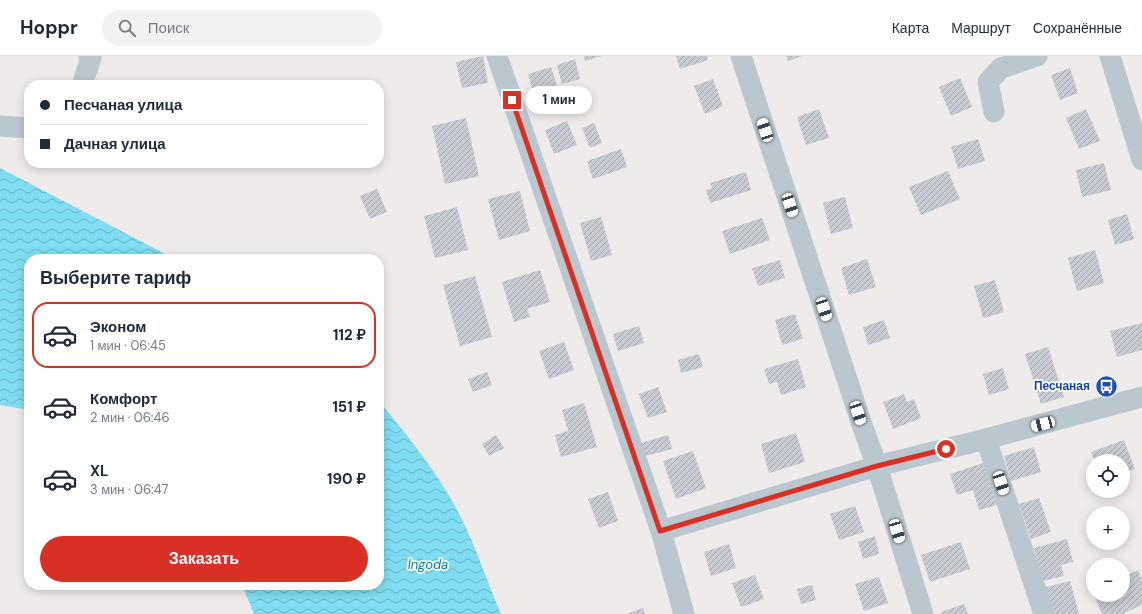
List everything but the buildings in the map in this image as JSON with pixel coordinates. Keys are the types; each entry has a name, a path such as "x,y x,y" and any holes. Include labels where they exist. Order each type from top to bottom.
{"street":[{"path":"84,80 91,58 89,56"},
{"path":"497,56 660,531 684,614"},
{"path":"741,56 863,428 877,466 923,614"},
{"path":"994,112 988,82 1001,68 1038,56"},
{"path":"1110,56 1142,160"},
{"path":"0,126 24,128"},
{"path":"660,531 877,466 986,439 1142,397"},
{"path":"986,439 1044,614"}],"water":[{"path":"0,168 165,254 24,254 24,409 0,405"},
{"name":"Ingoda","path":"384,407 424,458 456,508 464,523 501,614 254,614 244,590 384,590"}],"place":[{"name":"Песчаная","path":"1106,386"}],"route":[{"path":"512,100 660,531 877,466 946,449"}]}
